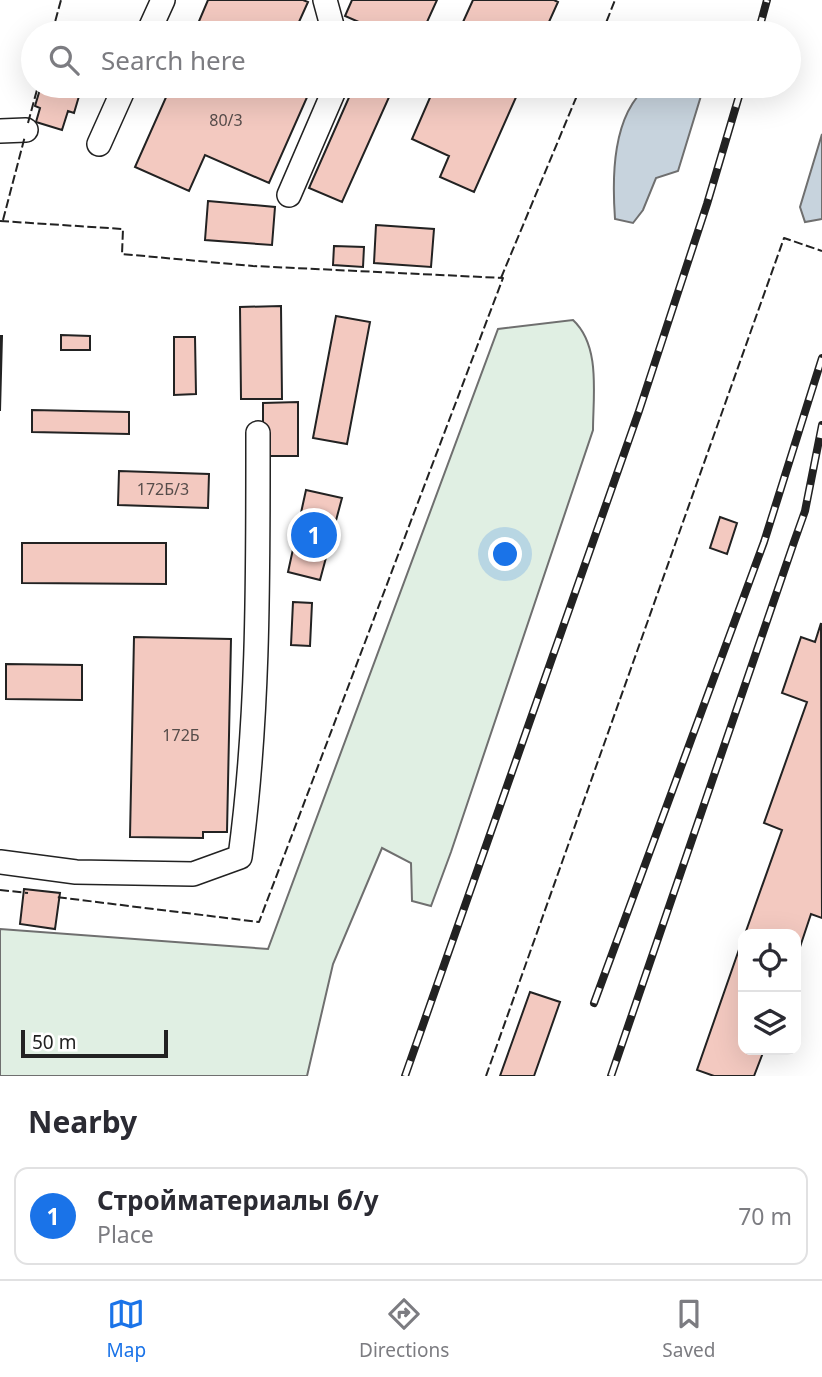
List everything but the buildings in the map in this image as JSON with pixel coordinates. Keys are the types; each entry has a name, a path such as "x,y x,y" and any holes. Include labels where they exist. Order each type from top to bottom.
{"lane":[{"path":"153,21 163,0"},
{"path":"325,0 331,21"},
{"path":"99,144 120,98"},
{"path":"289,195 331,98"},
{"path":"0,131 26,130"},
{"path":"0,862 75,872 192,874 240,857 247,801 257,645 258,433"}],"green space":[{"path":"573,320 582,331 592,357 593,430 451,852 431,906 412,901 411,863 382,848 333,964 307,1076 0,1076 0,929 268,949 498,329"}],"shaded area":[{"path":"636,98 700,98 678,171 656,178 643,210 633,223 615,219 617,148 627,113"},
{"path":"822,134 822,219 805,222 800,207"}],"railway":[{"path":"761,21 767,0"},
{"path":"405,1076 639,411 707,204 738,98"},
{"path":"594,1003 764,542 822,358"},
{"path":"611,1076 805,511 822,425"}],"fence":[{"path":"55,21 61,0"},
{"path":"607,21 615,0"},
{"path":"28,123 35,98"},
{"path":"501,278 576,98"},
{"path":"3,220 25,136"},
{"path":"0,221 123,229 122,254 253,266 503,278 259,922 56,897"},
{"path":"486,1076 784,238 822,251"},
{"path":"0,890 28,893"}],"place":[{"name":"Стройматериалы б/у","path":"314,535"}]}
